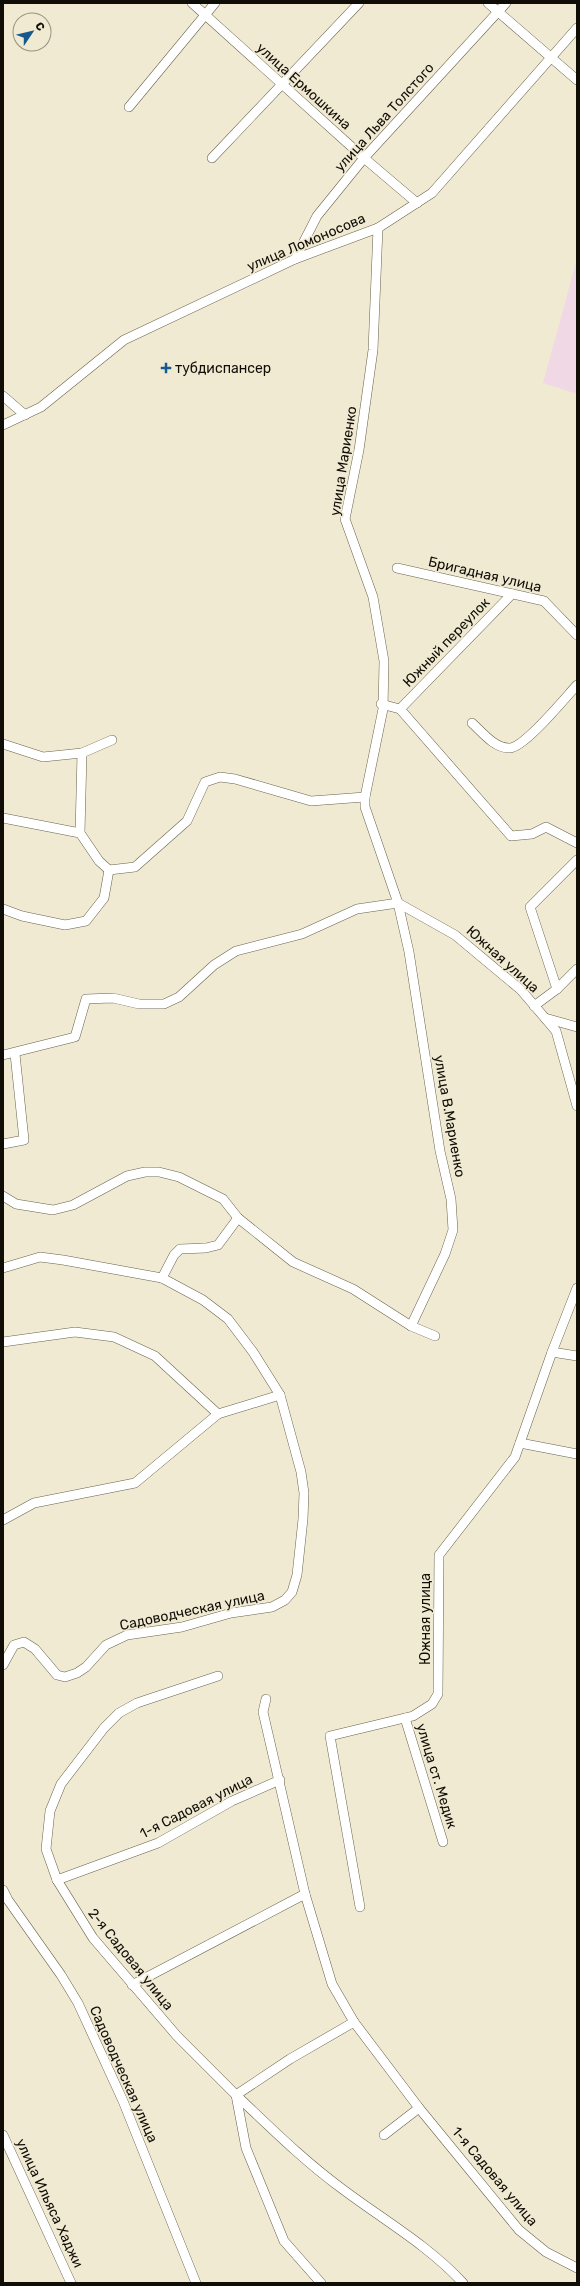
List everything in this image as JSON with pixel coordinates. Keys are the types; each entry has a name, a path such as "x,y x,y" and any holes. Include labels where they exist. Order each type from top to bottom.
{"street":[{"name":"улица Ермошкина","path":"192,3 364,158 417,203"},
{"path":"129,107 207,16 216,3"},
{"path":"212,158 359,3"},
{"path":"488,3 577,80"},
{"name":"улица Льва Толстого","path":"295,259 317,216 364,158 506,3"},
{"name":"улица Ломоносова","path":"3,425 41,407 124,340 295,259 378,228 432,193 577,28"},
{"name":"улица Мариенко","path":"378,228 373,350 359,450 345,519 373,597 384,661 382,704 365,797 365,807 398,903"},
{"path":"3,396 25,415"},
{"name":"Бригадная улица","path":"397,568 544,601 577,635"},
{"name":"Южный переулок","path":"400,709 512,594"},
{"path":"472,723 496,744 509,748 514,747 528,738 577,685"},
{"path":"382,704 400,709 511,836 532,834 546,827 577,843"},
{"path":"3,744 43,757 82,753 112,740"},
{"path":"82,753 80,833 99,861 109,870 135,867 187,821 205,782 220,777 235,778 311,801 365,797"},
{"path":"3,818 80,833"},
{"path":"557,989 530,907 577,860"},
{"path":"3,909 22,916 65,925 86,921 104,898 109,870"},
{"path":"3,1055 15,1054 75,1037 86,998 113,998 139,1004 164,1004 179,997 214,965 236,951 302,934 357,909 398,903"},
{"name":"Южная улица","path":"398,903 455,935 521,990 556,1031 577,1106"},
{"name":"улица В.Мариенко","path":"398,903 409,952 440,1150 451,1199 453,1230 445,1254 411,1326"},
{"path":"534,1006 557,989 577,969"},
{"path":"544,1017 577,1027"},
{"path":"3,1144 24,1140 15,1054"},
{"path":"3,1196 16,1204 53,1210 74,1205 127,1176 145,1172 159,1172 179,1177 223,1199 238,1218 293,1262 353,1289 411,1326 435,1336"},
{"path":"162,1278 174,1255 180,1249 206,1248 218,1245 238,1218"},
{"name":"Садоводческая улица","path":"3,1268 40,1257 162,1278 203,1300 228,1319 253,1352 280,1394 301,1472 304,1493 297,1575 292,1592 285,1600 272,1607 231,1613 182,1627 127,1635 106,1645 86,1667 77,1674 65,1677 57,1675 36,1649 24,1642 14,1645 3,1664"},
{"name":"Южная улица","path":"360,1907 330,1736 413,1716 432,1704 438,1694 439,1555 515,1457 552,1352 577,1288"},
{"path":"3,1342 75,1332 114,1337 155,1356 218,1414"},
{"path":"552,1352 577,1356"},
{"path":"3,1520 34,1503 135,1483 218,1414 280,1394"},
{"path":"520,1443 577,1454"},
{"name":"2-я Садовая улица","path":"218,1676 136,1702 119,1713 104,1728 61,1784 50,1811 46,1849 57,1880 93,1938 132,1985 177,2036 236,2095 340,2188 420,2244 447,2265 463,2283"},
{"name":"1-я Садовая улица","path":"266,1699 263,1712 280,1780 305,1894 332,1984 354,2022 419,2108 519,2230 546,2252 577,2268"},
{"name":"улица ст. Медик","path":"405,1718 443,1842"},
{"name":"1-я Садовая улица","path":"57,1880 158,1843 232,1801 280,1780"},
{"name":"Садоводческая улица","path":"3,1890 8,1900 61,1975 78,2003 123,2101 196,2283"},
{"path":"132,1985 305,1894"},
{"path":"321,2283 284,2241 246,2148 236,2095 290,2059 354,2022"},
{"path":"384,2135 419,2108"},
{"name":"улица Ильяса Хаджи","path":"3,2135 71,2283"}],"shaded area":[{"path":"577,259 577,394 543,383"}],"place":[{"name":"тубдиспансер","path":"166,368"}]}
